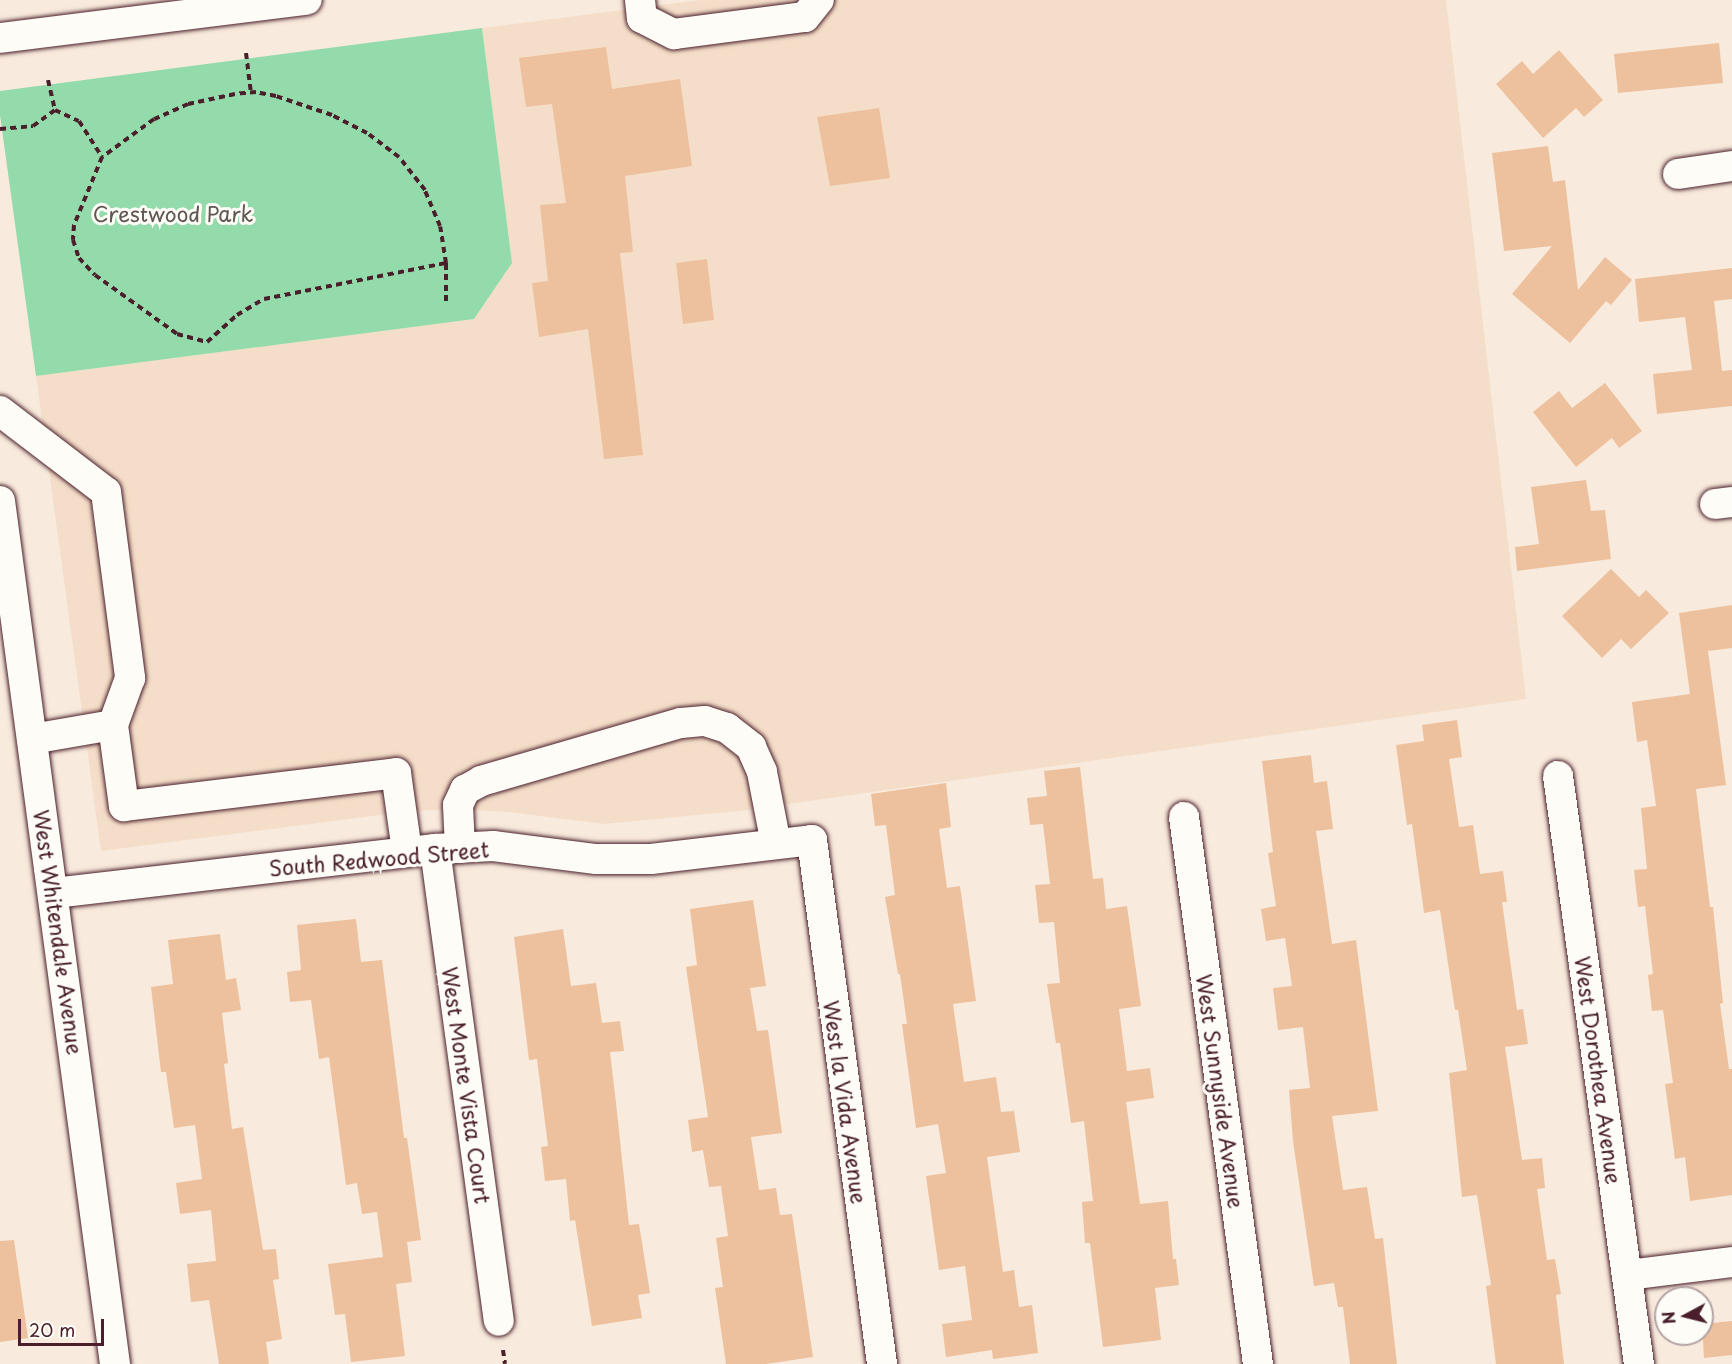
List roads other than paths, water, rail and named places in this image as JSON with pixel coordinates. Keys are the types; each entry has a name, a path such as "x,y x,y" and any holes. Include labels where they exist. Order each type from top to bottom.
{"street":[{"path":"640,0 642,18 674,34 805,17 819,0"},
{"path":"0,38 299,1"},
{"path":"1678,174 1732,166"},
{"path":"0,411 106,492 130,678 113,724 124,806 396,773 434,849"},
{"name":"West Whitendale Avenue","path":"0,501 54,892 115,1364"},
{"path":"434,849 465,790 480,781 681,723 705,721 727,728 751,747 762,772 776,844"},
{"path":"32,739 113,724"},
{"name":"West Dorothea Avenue","path":"1558,776 1639,1364"},
{"name":"West Sunnyside Avenue","path":"1184,817 1258,1364"},
{"name":"South Redwood Street","path":"54,892 434,849 493,846 596,859 640,859 812,840"},
{"name":"West la Vida Avenue","path":"812,840 882,1364"},
{"name":"West Monte Vista Court","path":"434,849 499,1321"},
{"path":"1628,1275 1732,1262"}],"park label":[{"name":"Crestwood Park","path":"173,213"}]}
